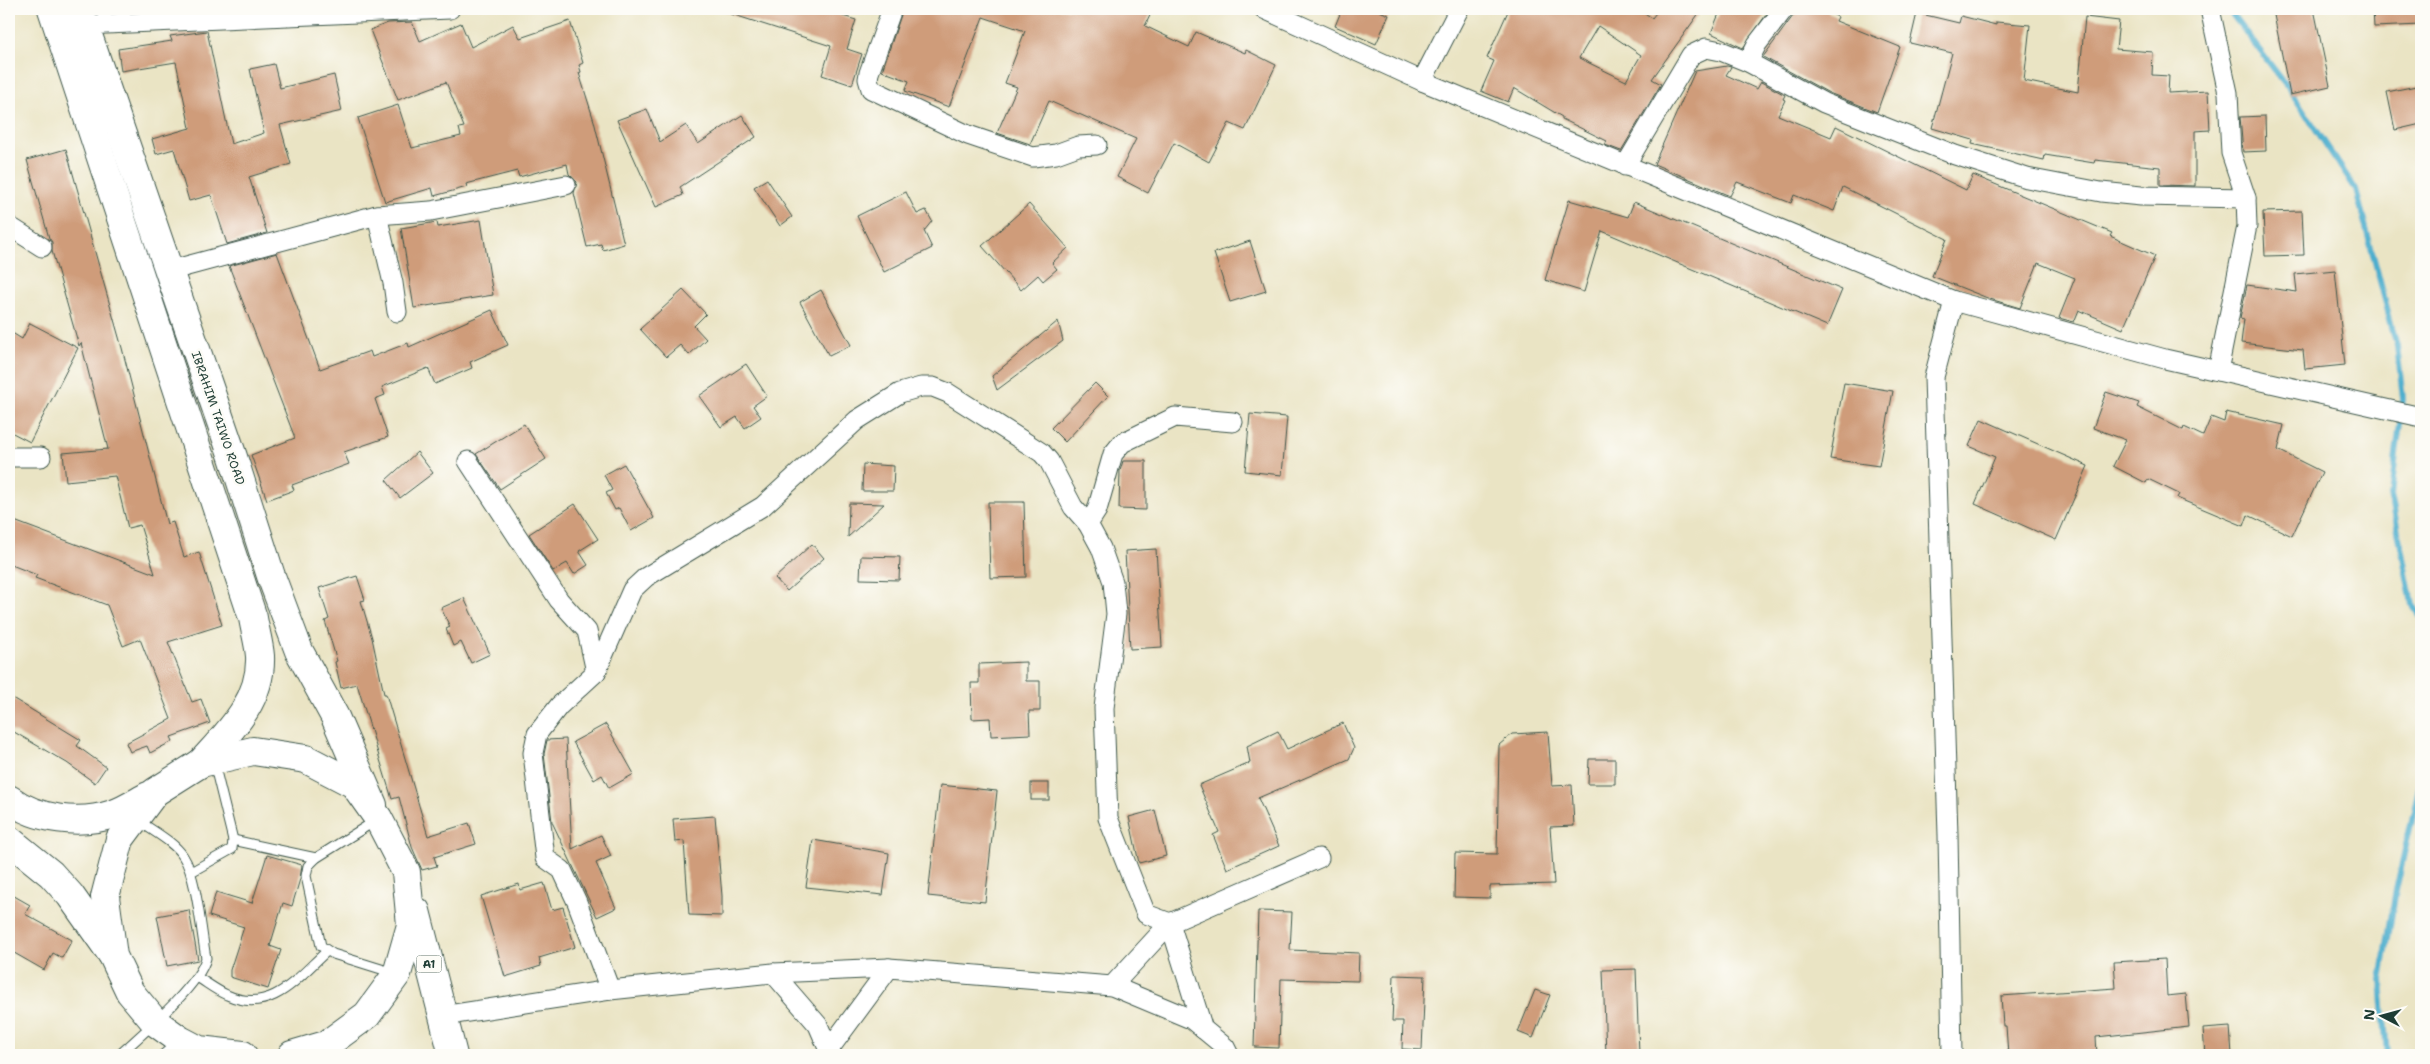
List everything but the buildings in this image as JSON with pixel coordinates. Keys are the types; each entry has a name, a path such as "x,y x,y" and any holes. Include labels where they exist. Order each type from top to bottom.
{"main road":[{"path":"52,9 256,631 260,657 259,672 249,704 207,761"},
{"name":"IBRAHIM TAIWO ROAD","path":"82,17 233,457 271,576 296,643 335,718 378,818"},
{"path":"9,799 37,813 57,819 80,820 114,814 156,792 207,761 253,751 306,759 354,784 378,818 406,872 412,925 397,974 367,1015 326,1045 292,1055"},
{"path":"113,956 105,897 120,840 156,792"},
{"path":"9,840 51,874 70,895 113,956 130,992 155,1022 186,1050 243,1055"},
{"name":"A1","path":"406,872 453,1055"}],"street":[{"path":"82,17 450,9"},
{"path":"892,9 869,73 868,79 871,89 968,135 1034,158 1056,154 1078,146 1097,145"},
{"path":"1264,9 1422,81 1954,301 2165,359 2421,417"},
{"path":"1422,81 1459,9"},
{"path":"1748,62 1757,44 1784,9"},
{"path":"2210,9 2228,93 2231,153 2246,198 2247,226 2218,371"},
{"path":"1626,166 1691,55 1706,48 1721,51 1748,62 1824,103 1955,155 2027,178 2101,192 2141,196 2246,198"},
{"path":"168,271 376,215 431,211 566,185"},
{"path":"376,215 393,283 397,312"},
{"path":"9,226 42,247"},
{"path":"1952,1055 1948,825 1934,377 1954,301"},
{"path":"610,990 577,902 562,870 545,858 533,753 537,734 559,706 596,672 632,590 646,577 763,506 857,420 900,393 921,387 933,387 948,393 1042,453 1049,461 1073,507 1088,524 1101,548 1113,582 1116,614 1104,708 1108,818 1146,914 1170,923"},
{"path":"1088,524 1097,510 1113,454 1122,443 1175,417 1233,422"},
{"path":"9,457 41,457"},
{"path":"468,461 559,600 587,630 596,672"},
{"path":"1112,986 1170,923 1319,858"},
{"path":"1170,923 1203,1029"},
{"path":"773,973 818,1025 831,1052 889,968"},
{"path":"442,1016 610,990 773,973 889,968 1112,986 1191,1018 1225,1047 1229,1055"}],"lane":[{"path":"191,872 232,848 233,840 207,761"},
{"path":"378,818 316,858 308,866 306,876 321,946 326,952 397,974"},
{"path":"119,1055 155,1022 198,977 206,958 191,872 183,856 174,846 135,819"},
{"path":"233,840 316,858"},
{"path":"198,977 227,995 249,1002 264,1001 277,995 291,984 326,952"}],"waterway":[{"path":"2228,9 2290,90 2356,190 2397,346 2403,398 2391,495 2412,604 2421,616"},
{"path":"2387,1055 2381,980 2396,890 2421,780"}]}
